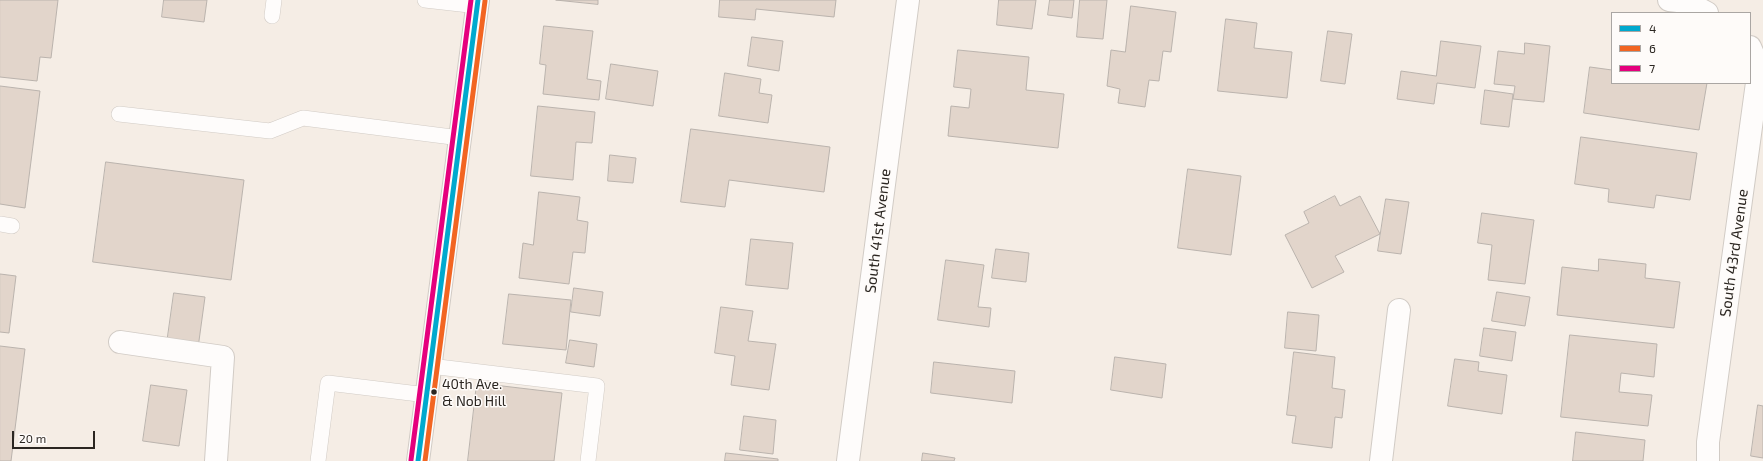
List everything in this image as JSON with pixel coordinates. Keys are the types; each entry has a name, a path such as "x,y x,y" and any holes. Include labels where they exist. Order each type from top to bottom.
{"street":[{"name":"South 41st Avenue","path":"848,461 908,0"},
{"path":"1669,0 1688,2 1705,12"},
{"path":"418,461 478,3"},
{"name":"South 43rd Avenue","path":"1708,461 1708,442 1759,68 1751,49"},
{"path":"1381,461 1399,310"},
{"path":"120,342 223,357 216,461"}],"lane":[{"path":"272,16 274,0"},
{"path":"425,0 478,3"},
{"path":"119,114 270,131 303,118 460,138"},
{"path":"430,366 596,386 588,461"},
{"path":"318,461 328,383 427,395"}],"building":[{"path":"0,0 58,0 51,58 40,57 37,81 0,77"},
{"path":"164,0 207,0 204,22 162,17"},
{"path":"556,0 598,0 598,4"},
{"path":"720,0 836,0 834,17 756,9 755,20 719,17"},
{"path":"999,0 1036,0 1032,29 997,25"},
{"path":"1050,0 1074,0 1072,18 1048,15"},
{"path":"1080,0 1107,0 1103,39 1077,37"},
{"path":"1131,6 1176,12 1171,52 1163,51 1159,81 1149,80 1145,107 1118,103 1120,89 1107,86 1111,50 1125,52"},
{"path":"1226,19 1257,23 1254,48 1292,52 1287,98 1218,91"},
{"path":"544,26 593,31 587,79 601,81 599,100 543,94 546,65 540,64"},
{"path":"1328,31 1352,34 1345,84 1321,81"},
{"path":"752,37 783,41 779,71 748,66"},
{"path":"1441,41 1481,46 1475,88 1437,83 1434,104 1397,99 1401,71 1436,76"},
{"path":"1525,43 1550,46 1544,102 1513,99 1515,86 1494,84 1498,51 1524,54"},
{"path":"958,50 1029,57 1026,90 1064,94 1058,148 948,136 951,106 969,108 971,89 954,87"},
{"path":"611,64 658,71 653,106 606,99"},
{"path":"1590,67 1611,70 1611,84 1707,84 1699,130 1584,113"},
{"path":"725,73 761,79 759,93 772,95 768,123 719,116"},
{"path":"0,86 40,91 25,208 0,204"},
{"path":"1485,90 1513,94 1509,127 1481,124"},
{"path":"538,106 595,112 592,143 576,142 573,180 531,176"},
{"path":"691,129 830,147 824,192 729,180 725,207 681,202"},
{"path":"1581,137 1697,153 1690,200 1656,195 1654,208 1608,202 1609,189 1575,184"},
{"path":"610,155 636,158 633,183 608,181"},
{"path":"106,162 244,180 231,280 93,262"},
{"path":"1188,169 1241,176 1231,255 1178,248"},
{"path":"539,192 580,197 577,220 588,222 585,253 573,252 569,284 519,278 523,243 533,245"},
{"path":"1335,196 1340,206 1360,196 1380,234 1335,256 1344,272 1312,288 1285,235 1309,223 1304,212"},
{"path":"1386,199 1409,202 1401,254 1378,251"},
{"path":"1482,213 1534,220 1525,284 1488,280 1492,245 1478,243"},
{"path":"751,239 793,243 788,289 746,285"},
{"path":"996,249 1029,253 1026,282 992,278"},
{"path":"1599,259 1646,264 1645,278 1680,282 1674,328 1557,315 1562,267 1598,271"},
{"path":"946,260 984,265 978,307 991,308 989,327 938,320"},
{"path":"0,274 16,276 9,333 0,332"},
{"path":"574,288 603,292 600,316 571,312"},
{"path":"1497,292 1530,297 1525,326 1492,321"},
{"path":"174,293 205,297 198,348 167,343"},
{"path":"509,294 571,300 566,350 503,344"},
{"path":"721,307 753,311 748,341 776,344 769,390 731,385 735,356 715,353"},
{"path":"1288,312 1319,315 1316,351 1285,348"},
{"path":"1484,328 1516,332 1512,361 1480,356"},
{"path":"1570,335 1657,344 1654,377 1621,373 1619,392 1652,395 1648,426 1561,417"},
{"path":"570,340 597,344 594,367 566,363"},
{"path":"0,346 25,349 11,461 0,461"},
{"path":"1294,352 1335,357 1332,388 1345,390 1342,418 1335,417 1332,448 1292,443 1296,416 1287,415"},
{"path":"1115,357 1166,364 1162,398 1111,390"},
{"path":"1455,359 1479,362 1478,371 1507,375 1502,414 1448,406"},
{"path":"934,362 1015,371 1012,403 931,393"},
{"path":"477,383 562,393 554,461 468,461"},
{"path":"151,385 187,390 179,446 143,441"},
{"path":"1758,405 1763,406 1763,458 1751,456"},
{"path":"744,416 776,420 773,454 740,450"},
{"path":"1576,432 1645,440 1643,461 1573,461"},
{"path":"726,453 778,459 778,461 725,461"},
{"path":"923,453 955,458 954,461 922,461"}],"transit line":[{"name":"7","path":"411,460 471,0"},
{"name":"4","path":"418,461 478,0"},
{"name":"6","path":"425,461 485,1"}],"place":[{"name":"40th Ave. & Nob Hill","path":"434,392"}]}
